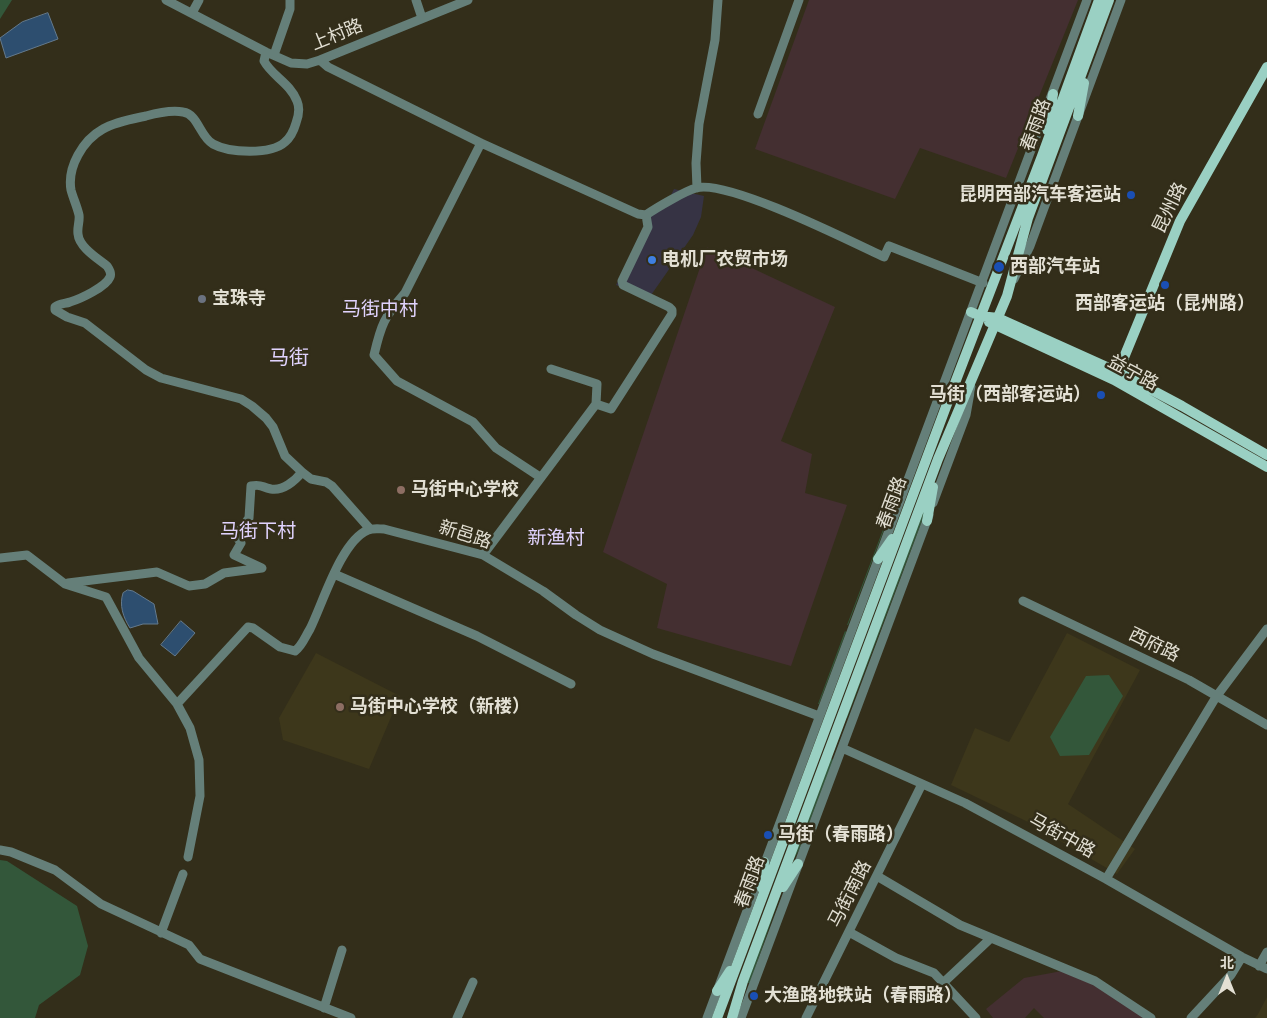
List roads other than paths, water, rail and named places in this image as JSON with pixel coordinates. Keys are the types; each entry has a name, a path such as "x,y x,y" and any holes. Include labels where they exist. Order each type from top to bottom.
{"main road":[{"name":"春雨路","path":"717,1018 900,528 976,314 1042,156 1099,0"},
{"name":"春雨路","path":"732,1018 743,981 938,459 1007,296 1028,218 1109,0"},
{"path":"1078,116 1088,60"},
{"name":"昆州路","path":"1118,372 1180,221 1267,67"},
{"path":"1042,156 1052,94"},
{"name":"益宁路","path":"976,314 1118,372 1267,455"},
{"name":"益宁路","path":"996,322 1114,380 1267,467"},
{"path":"927,521 938,459"},
{"path":"878,559 900,528"},
{"path":"760,902 764,862"},
{"path":"772,903 798,864"},
{"path":"717,991 742,951"}],"street":[{"name":"上村路","path":"166,0 270,54 291,63 307,64 468,0"},
{"path":"192,13 199,0"},
{"path":"177,704 248,627 253,628 280,647 295,651 300,648 345,552 353,542 370,529 332,486 326,482 311,479 285,456 273,427 252,406 241,399 171,381 154,374 146,370 85,323 67,317 55,310 58,304 69,303 81,298 103,285 110,277 110,271 107,266 80,242 78,233 80,217 70,181 74,163 83,148 103,129 140,117 178,112 190,114 205,138 212,144 229,150 246,152 274,148 285,143 292,135 296,126 299,113 297,101 279,76 269,70 264,61 270,54 290,9 290,0"},
{"path":"416,0 422,18"},
{"path":"697,188 696,163 699,124 715,40 718,0"},
{"path":"758,114 799,0"},
{"path":"707,1018 878,559 976,314 983,283 1088,0"},
{"path":"1007,296 1030,246 1121,0"},
{"path":"320,60 328,67 481,143 638,214 646,215 697,188 716,188 800,218 884,257 889,246 983,283"},
{"path":"481,143 405,293 388,311 380,330 374,355 397,381 473,422 496,448 540,477"},
{"path":"596,404 610,410 672,314 672,310 669,307 624,285 622,281 648,227 646,215"},
{"path":"483,555 596,404 597,384 551,369"},
{"path":"741,1018 966,415 973,379"},
{"path":"65,584 157,572 189,586 205,584 224,573 262,568 234,555 241,543 236,536 249,518 251,486 259,484 272,490 292,484 302,472"},
{"name":"新邑路","path":"370,529 384,529 483,555 543,591 600,630 653,654 819,716"},
{"path":"0,558 27,555 65,584 106,596 139,658 177,704 190,728 199,760 200,796 188,857"},
{"path":"334,574 476,636 571,684"},
{"name":"西府路","path":"1023,601 1189,680 1267,726"},
{"path":"1106,879 1216,697 1267,629"},
{"name":"马街中路","path":"842,748 965,803 1106,879 1263,968"},
{"name":"马街南路","path":"806,1018 820,994 848,932 922,784"},
{"path":"0,850 11,852 55,870 101,904 189,945 200,959 351,1018"},
{"path":"161,933 183,874"},
{"path":"877,876 960,925 1095,981 1151,1018"},
{"path":"848,932 896,958 934,973 976,1018"},
{"path":"943,983 991,938"},
{"path":"324,1008 342,950"},
{"path":"1267,952 1263,968 1263,972 1267,975"},
{"path":"1192,1018 1231,975 1242,957"},
{"path":"457,1018 473,982"}],"water":[{"path":"48,13 58,39 6,58 0,38 22,22"},
{"path":"128,590 154,604 158,624 143,624 130,628 122,606 123,593"},
{"path":"181,621 195,633 175,656 161,645"}],"place":[{"name":"昆明西部汽车客运站","path":"1131,195"},
{"name":"电机厂农贸市场","path":"652,260"},
{"name":"西部汽车站","path":"999,267"},
{"name":"西部客运站（昆州路）","path":"1165,285"},
{"name":"宝珠寺","path":"202,299"},
{"name":"马街（西部客运站）","path":"1101,395"},
{"name":"马街中心学校","path":"401,490"},
{"name":"马街中心学校（新楼）","path":"340,707"},
{"name":"马街（春雨路）","path":"768,835"},
{"name":"大渔路地铁站（春雨路）","path":"754,996"}],"district":[{"name":"马街中村","path":"380,309"},
{"name":"马街","path":"289,358"},
{"name":"马街下村","path":"258,531"},
{"name":"新渔村","path":"556,538"}]}
